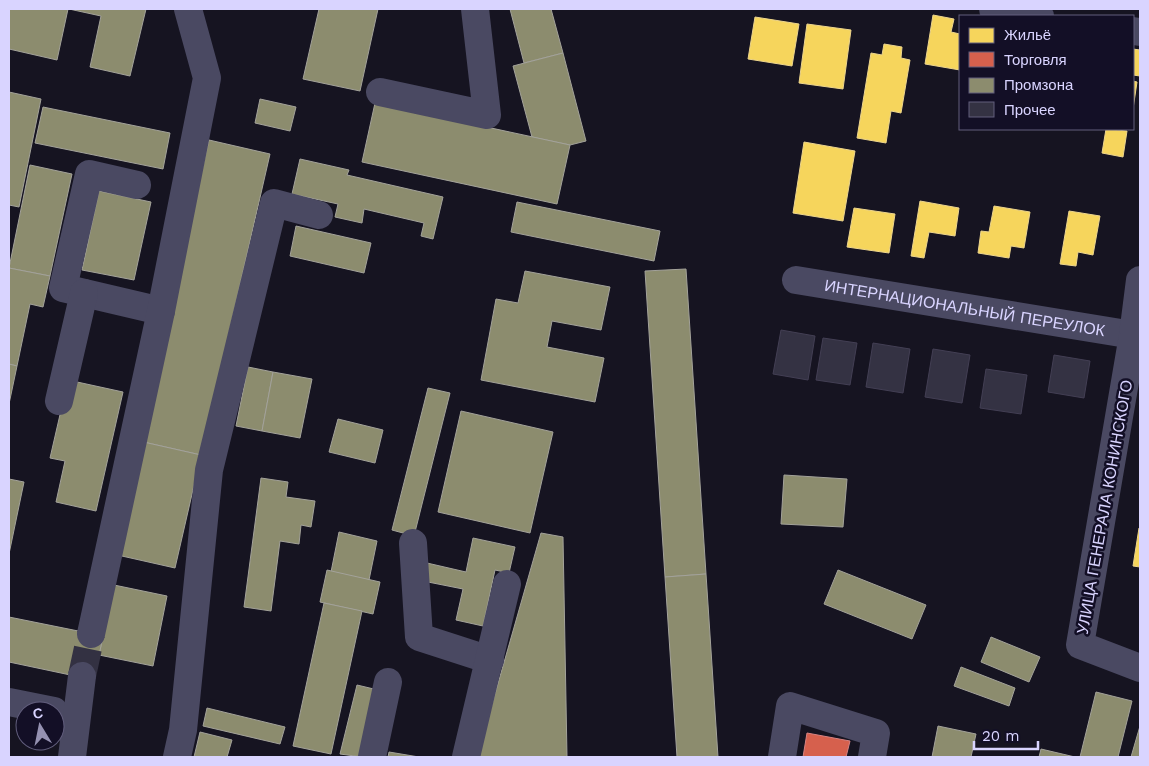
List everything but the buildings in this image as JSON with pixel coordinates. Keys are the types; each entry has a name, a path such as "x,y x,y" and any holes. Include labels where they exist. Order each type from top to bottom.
{"street":[{"path":"91,634 162,310 207,78 188,9"},
{"path":"380,92 487,115 475,9"},
{"path":"993,9 1033,15"},
{"path":"137,185 89,174 63,288 162,310"},
{"path":"177,757 183,730 208,470 274,203 320,215"},
{"name":"ИНТЕРНАЦИОНАЛЬНЫЙ ПЕРЕУЛОК","path":"796,280 1133,335"},
{"name":"УЛИЦА ГЕНЕРАЛА КОНИНСКОГО","path":"1140,280 1133,335 1080,645 1140,668"},
{"path":"59,401 84,293"},
{"path":"413,543 419,636 490,660"},
{"path":"466,757 507,584"},
{"path":"65,707 82,676"},
{"path":"372,757 388,682"},
{"path":"782,757 790,706 876,733 872,757"},
{"path":"65,726 72,757"}],"tunnel":[{"path":"82,676 91,634"}]}
